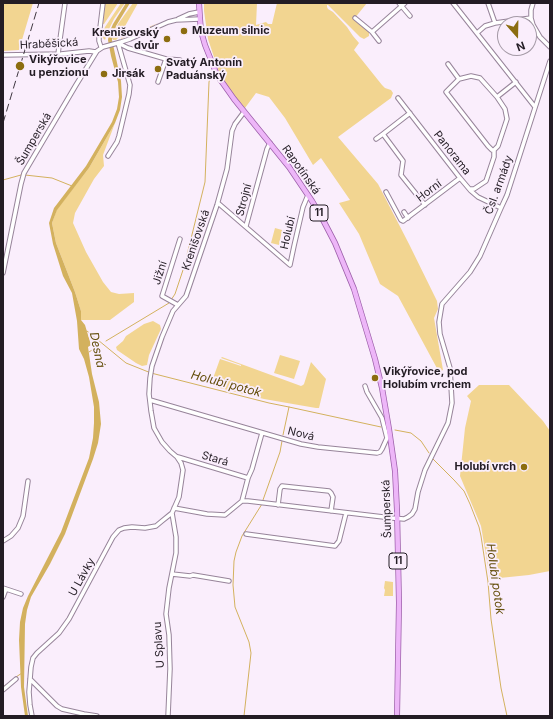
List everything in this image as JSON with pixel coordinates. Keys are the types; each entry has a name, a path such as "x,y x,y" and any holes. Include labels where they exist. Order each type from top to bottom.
{"main road":[{"name":"Rapotínská","path":"199,3 199,12 205,45 212,65 225,87 289,167 308,195 335,243 354,290 375,359 389,429"},
{"name":"Šumperská","path":"389,429 395,471 398,519 397,716"}],"street":[{"path":"58,54 65,3"},
{"path":"103,3 99,36 101,48 130,39 168,22 176,20 200,19"},
{"path":"453,3 535,106"},
{"path":"477,33 485,26 495,23 488,3"},
{"path":"531,16 533,3"},
{"path":"372,32 402,4 410,16"},
{"path":"176,20 199,12"},
{"path":"355,18 379,40"},
{"path":"537,32 550,47"},
{"path":"116,44 166,59 180,60"},
{"path":"108,156 119,136 130,85 116,44"},
{"name":"Šumperská","path":"3,273 24,174 96,52 101,48"},
{"name":"Hraběšická","path":"3,56 89,51 96,52"},
{"path":"158,82 166,59"},
{"name":"Čsl. armády","path":"398,519 408,517 414,511 420,484 425,470 448,423 452,403 451,381 450,368 440,334 439,322 442,304 470,272 480,256 507,195 550,61"},
{"path":"448,64 459,79"},
{"path":"470,189 474,189 486,181 494,157 494,150 498,146 508,119 505,108 480,78 471,76 459,79 446,92 488,146 494,150"},
{"path":"497,97 516,82"},
{"name":"Panorama","path":"398,98 470,189 478,197 501,208"},
{"name":"Krenišovská","path":"150,400 150,378 162,337 173,311 186,296 218,203 227,169 232,130 244,112"},
{"path":"376,139 410,113"},
{"path":"383,134 403,161 401,175 424,205"},
{"name":"Strojní","path":"218,203 246,226 267,149 270,143"},
{"name":"Horní","path":"408,218 460,178"},
{"path":"386,192 401,220 403,221 408,218 404,212"},
{"name":"Holubí","path":"246,226 290,265 303,207 308,195"},
{"name":"Jižní","path":"178,305 162,296 180,239"},
{"name":"Nová","path":"150,400 301,444 374,453 380,452 387,438 383,421 365,386"},
{"path":"150,400 154,428 162,442 177,457 183,470 178,497 172,513"},
{"path":"174,508 207,514 225,515 242,501 262,433"},
{"name":"Stará","path":"177,457 248,478"},
{"path":"3,541 11,536 18,528 23,516 28,481"},
{"path":"278,505 280,489 282,486 321,490 332,493 333,497 331,511"},
{"path":"242,501 398,519"},
{"name":"U Splavu","path":"168,716 170,669 169,635 166,614 169,588 176,553 176,537 172,513"},
{"name":"U Lávky","path":"32,716 29,692 33,658 59,633 69,619 113,537 119,530 132,527 152,527 172,513"},
{"path":"246,534 335,546 340,541 346,513"},
{"path":"172,574 193,575 229,581"},
{"path":"3,596 5,588 21,594"},
{"path":"3,690 16,679"},
{"path":"30,680 57,706 97,716"}],"shaded area":[{"path":"5,3 33,3 19,50 3,51 3,6"},
{"path":"105,3 118,3 103,24"},
{"path":"121,3 125,3 114,19 105,40 102,37 102,33"},
{"path":"126,3 130,3 116,26 112,40 121,81 122,97 120,110 115,123 89,168 57,210 52,223 56,243 75,292 81,311 81,320 85,325 91,345 88,347 92,374 99,402 101,424 98,443 93,459 65,534 31,597 27,610 25,624 24,687 28,716 25,716 21,687 19,640 20,622 23,608 61,532 89,458 94,423 94,407 89,377 84,359 79,349 77,321 72,293 63,276 53,244 49,223 54,208 86,166 112,122 117,109 119,97 118,82 108,40 113,24"},
{"path":"133,3 138,3 119,37 116,40 113,40 113,35 118,24"},
{"path":"204,3 257,3 256,25 266,22 268,24 272,24 277,3 367,3 354,19 369,32 369,36 364,39 360,37 328,5 327,7 347,27 359,43 354,50 382,85 391,90 393,93 391,98 338,137 378,184 437,301 438,309 434,318 443,370 439,372 398,296 380,284 359,234 339,203 350,200 321,158 313,165 285,118 269,97 256,93 245,108 221,78 208,39"},
{"path":"158,23 138,34 121,39 123,33 126,35 131,35"},
{"path":"115,123 103,155 104,166 94,179 75,213 73,223 86,252 103,282 111,292 119,294 134,293 134,302 110,320 81,320 81,311 56,243 52,223 57,209 89,168"},
{"path":"275,228 282,230 279,245 271,243"},
{"path":"153,321 160,325 161,329 149,355 147,365 142,366 117,350 116,347 126,336 144,324"},
{"path":"280,355 300,361 294,379 274,373"},
{"path":"222,357 301,386 304,384 311,362 326,379 319,408 264,399 212,385 211,384 220,359 241,366 221,358"},
{"path":"479,385 509,385 543,421 550,431 550,571 490,579 481,526 460,476 465,428 471,401 467,396"},
{"path":"385,581 393,582 393,596 384,596"}],"waterway":[{"path":"106,341 169,303 175,294 184,267 205,182 209,82 211,74"},
{"path":"3,180 21,175"},
{"path":"25,175 52,178 72,186"},
{"name":"Holubí potok","path":"87,331 126,363 151,373 269,403 381,427"},
{"path":"89,352 100,345"},
{"path":"283,435 289,407"},
{"name":"Holubí potok","path":"395,430 411,433 421,441 429,453"},
{"path":"263,500 280,452 282,441"},
{"name":"Holubí potok","path":"433,459 464,491 479,527 488,582 491,619 501,688 507,716"},
{"path":"244,716 251,653 249,642 235,607 233,585 234,561 242,536 262,504"},
{"name":"Desná","path":"16,677 22,673"},
{"path":"3,687 9,683"}],"railway":[{"path":"3,123 39,3"}],"place":[{"name":"Muzeum silnic","path":"184,31"},
{"name":"Krenišovský dvůr","path":"167,39"},
{"name":"Vikýřovice u penzionu","path":"20,66"},
{"name":"Svatý Antonín Paduánský","path":"158,69"},
{"name":"Jirsák","path":"104,74"},
{"name":"Vikýřovice, pod Holubím vrchem","path":"375,378"},
{"name":"Holubí vrch","path":"524,467"}]}
